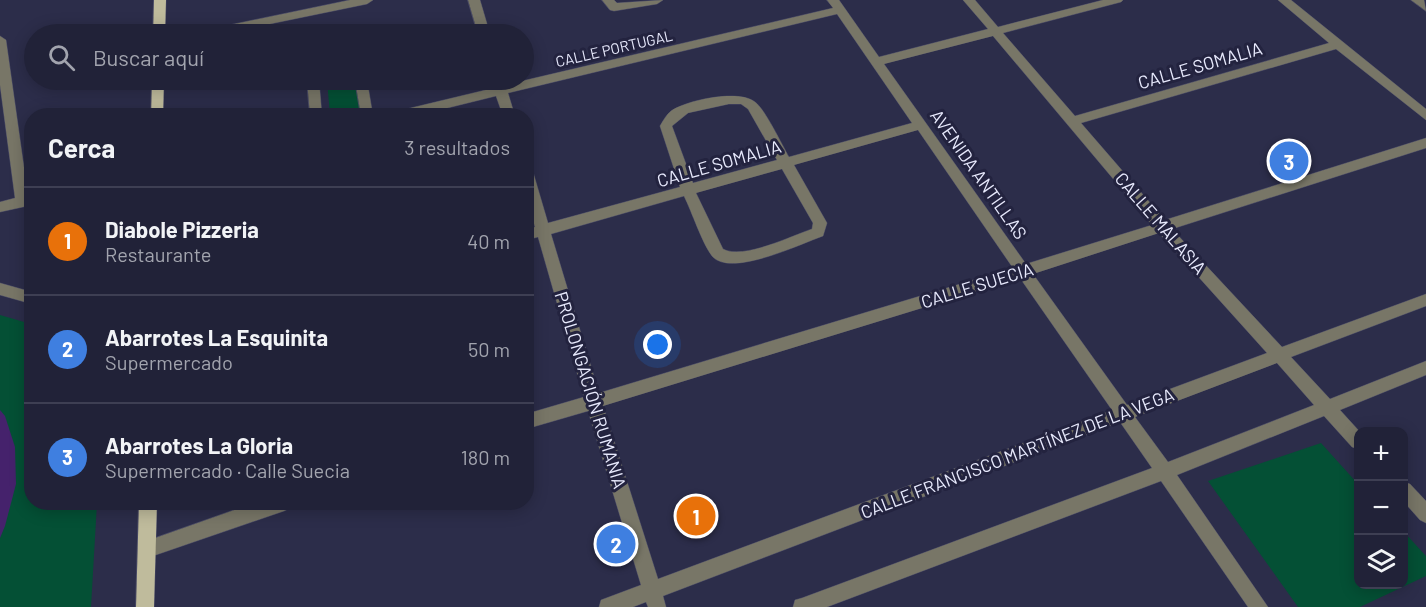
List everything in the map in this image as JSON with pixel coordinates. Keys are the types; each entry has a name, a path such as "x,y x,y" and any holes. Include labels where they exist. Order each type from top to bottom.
{"main road":[{"path":"159,24 160,0"},
{"path":"157,108 158,90"},
{"path":"145,607 148,510"}],"street":[{"path":"243,24 309,6 367,0"},
{"path":"474,0 481,24"},
{"path":"608,0 614,7 657,0"},
{"name":"CALLE MALASIA","path":"969,0 1162,226 1354,436"},
{"path":"876,62 1113,0"},
{"path":"1284,0 1426,116"},
{"path":"1417,0 1426,7"},
{"name":"AVENIDA ANTILLAS","path":"836,5 1259,607"},
{"name":"CALLE PORTUGAL","path":"534,76 836,5"},
{"path":"0,40 24,183"},
{"name":"CALLE SOMALIA","path":"1072,121 1339,44"},
{"path":"314,90 315,108"},
{"path":"363,90 366,108"},
{"name":"CALLE PORTUGAL","path":"420,108 479,90"},
{"path":"501,90 506,108"},
{"path":"729,100 743,100 753,106 787,162 820,223 818,232 744,258 727,258 718,253 688,190 666,126 669,118 676,112 729,100"},
{"name":"CALLE SOMALIA","path":"534,233 921,125"},
{"name":"CALLE SUECIA","path":"534,419 1023,271 1426,143"},
{"name":"PROLONGACIÓN RUMANIA","path":"534,196 593,400 655,599"},
{"path":"0,207 24,202"},
{"path":"0,289 24,296"},
{"name":"CALLE FRANCISCO MARTÍNEZ DE LA VEGA","path":"608,607 655,599 1123,413 1426,300"},
{"path":"802,607 1164,472 1426,368"},
{"path":"1408,494 1426,514"},
{"path":"147,549 261,510"}],"green space":[{"path":"328,90 361,90 363,108 329,108"},
{"path":"0,315 24,322 24,510 97,510 91,607 0,607"},
{"path":"1321,443 1354,480 1354,589 1398,589 1360,607 1298,607 1208,481"},
{"path":"1408,536 1426,556 1426,576 1408,584"}],"place":[{"name":"Abarrotes La Gloria","path":"1289,161"},
{"name":"Diabole Pizzeria","path":"696,516"},
{"name":"Abarrotes La Esquinita","path":"616,544"}]}
